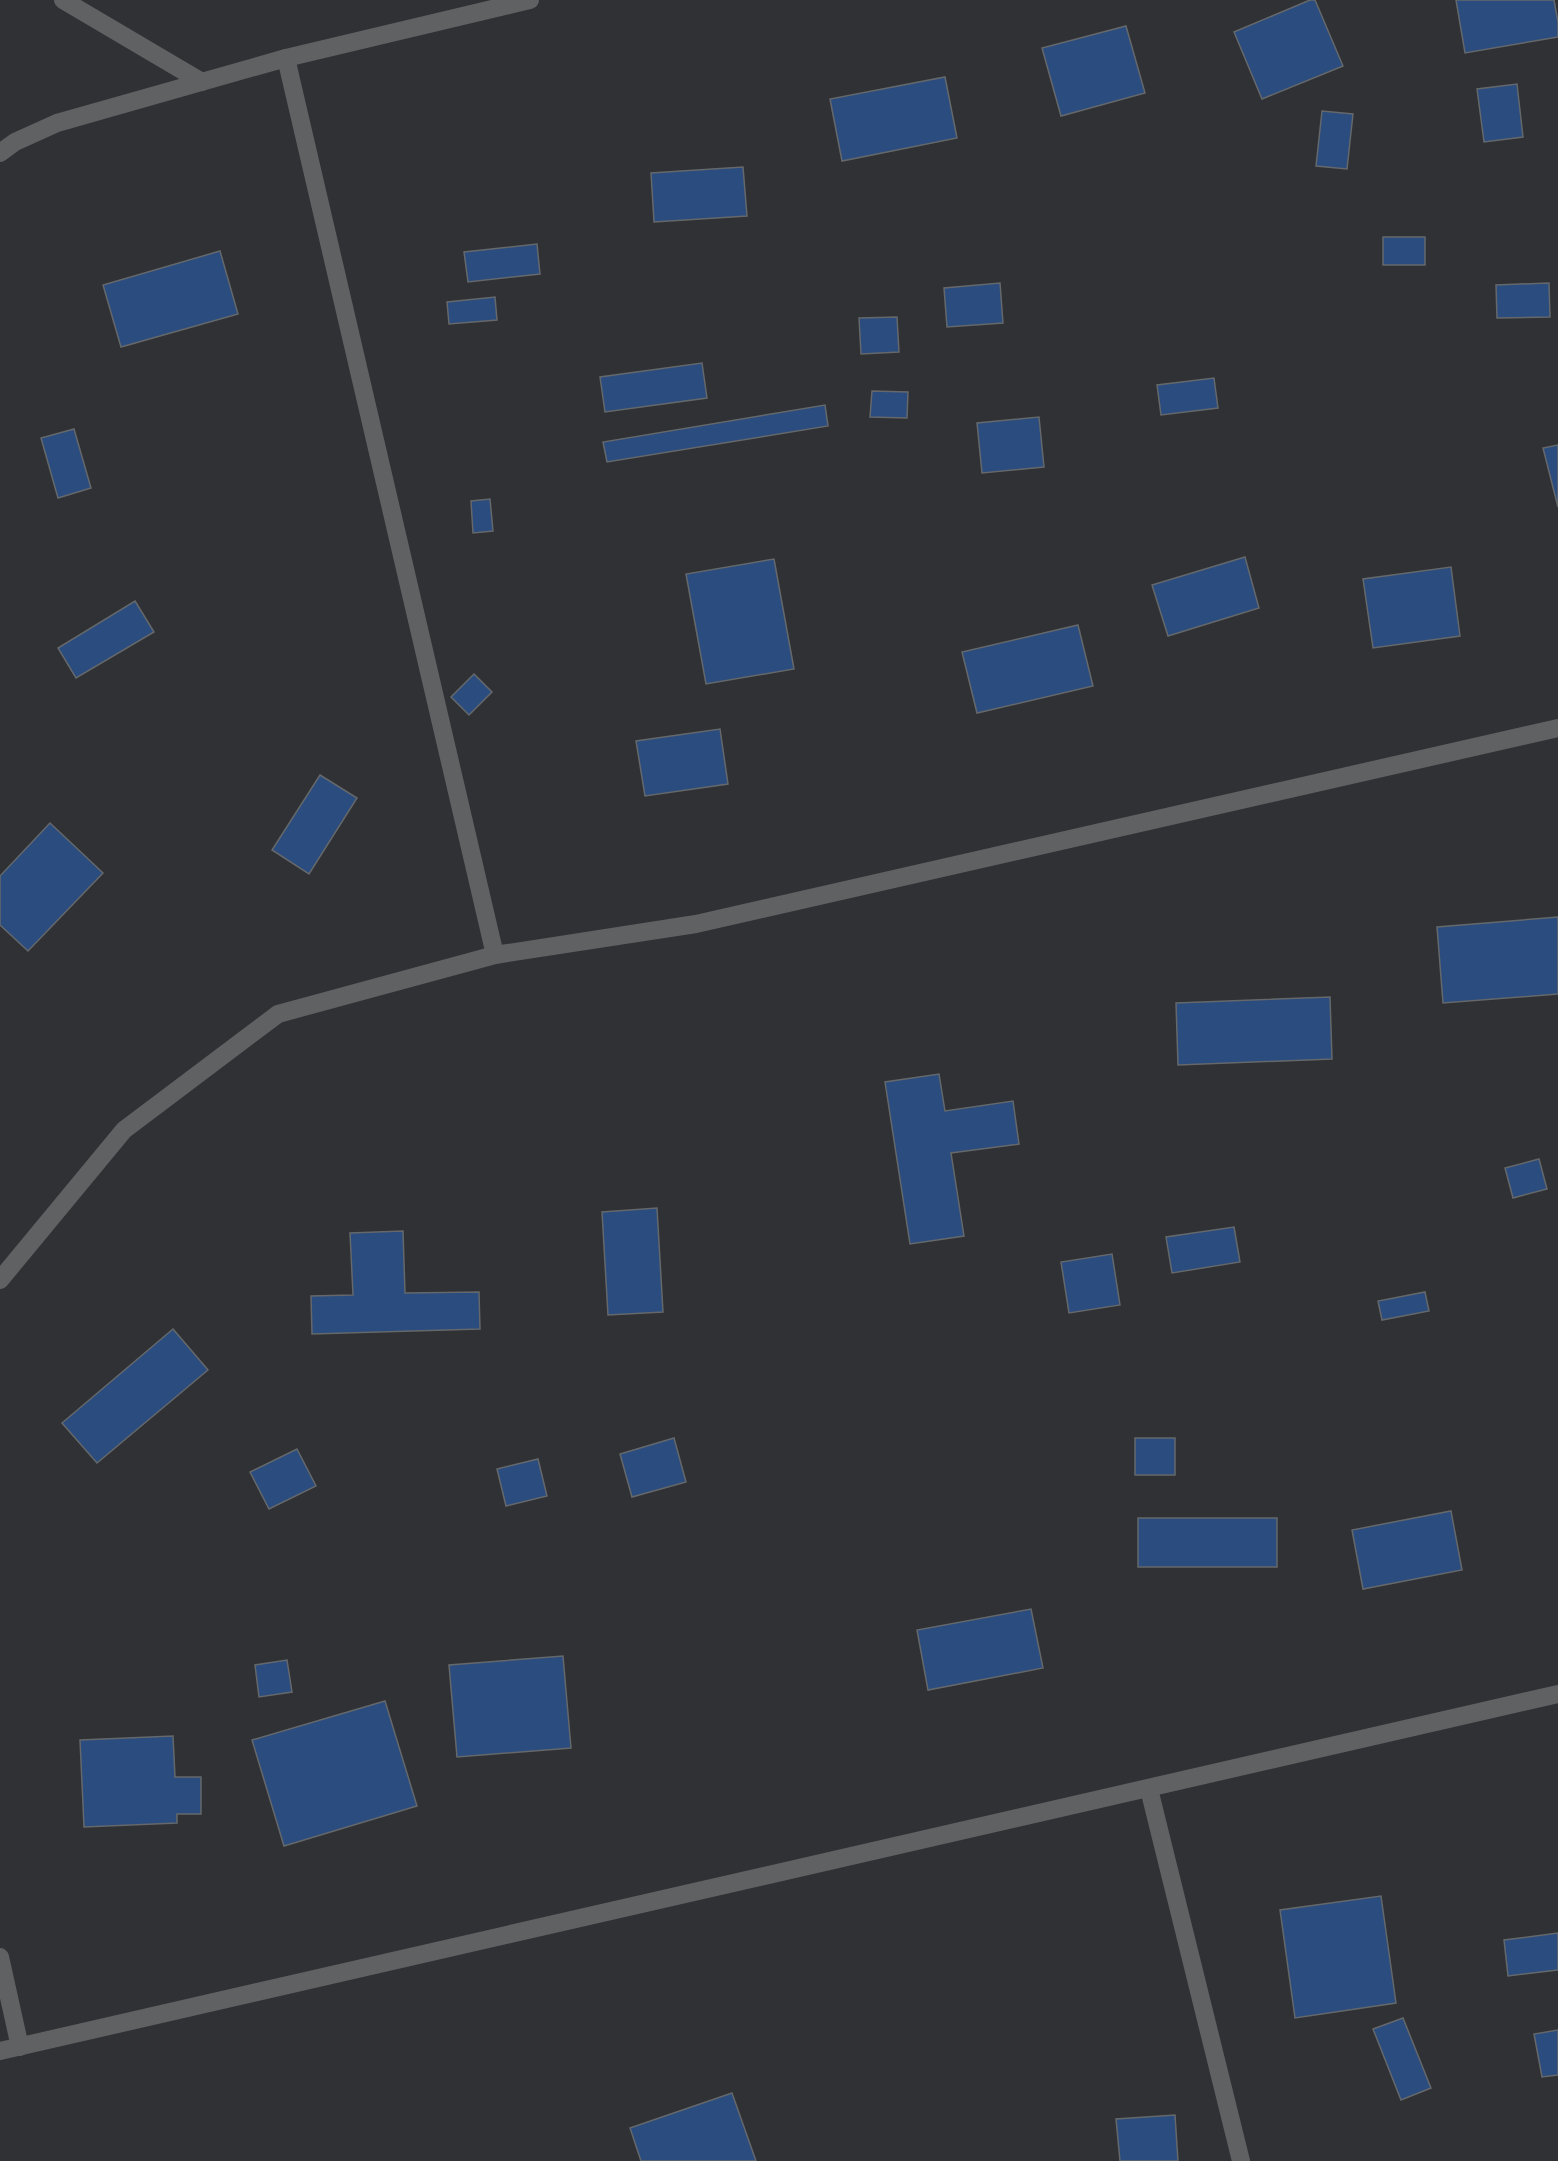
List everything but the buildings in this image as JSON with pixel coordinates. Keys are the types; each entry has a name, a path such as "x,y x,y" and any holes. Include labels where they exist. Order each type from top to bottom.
{"street":[{"path":"63,0 202,82"},
{"path":"0,153 15,142 57,123 286,58 530,0"},
{"path":"286,58 495,955"},
{"path":"0,1280 124,1130 278,1014 495,955 696,924 1558,728"},
{"path":"0,2051 1558,1694"},
{"path":"1149,1789 1241,2161"},
{"path":"0,1957 20,2047"}]}
